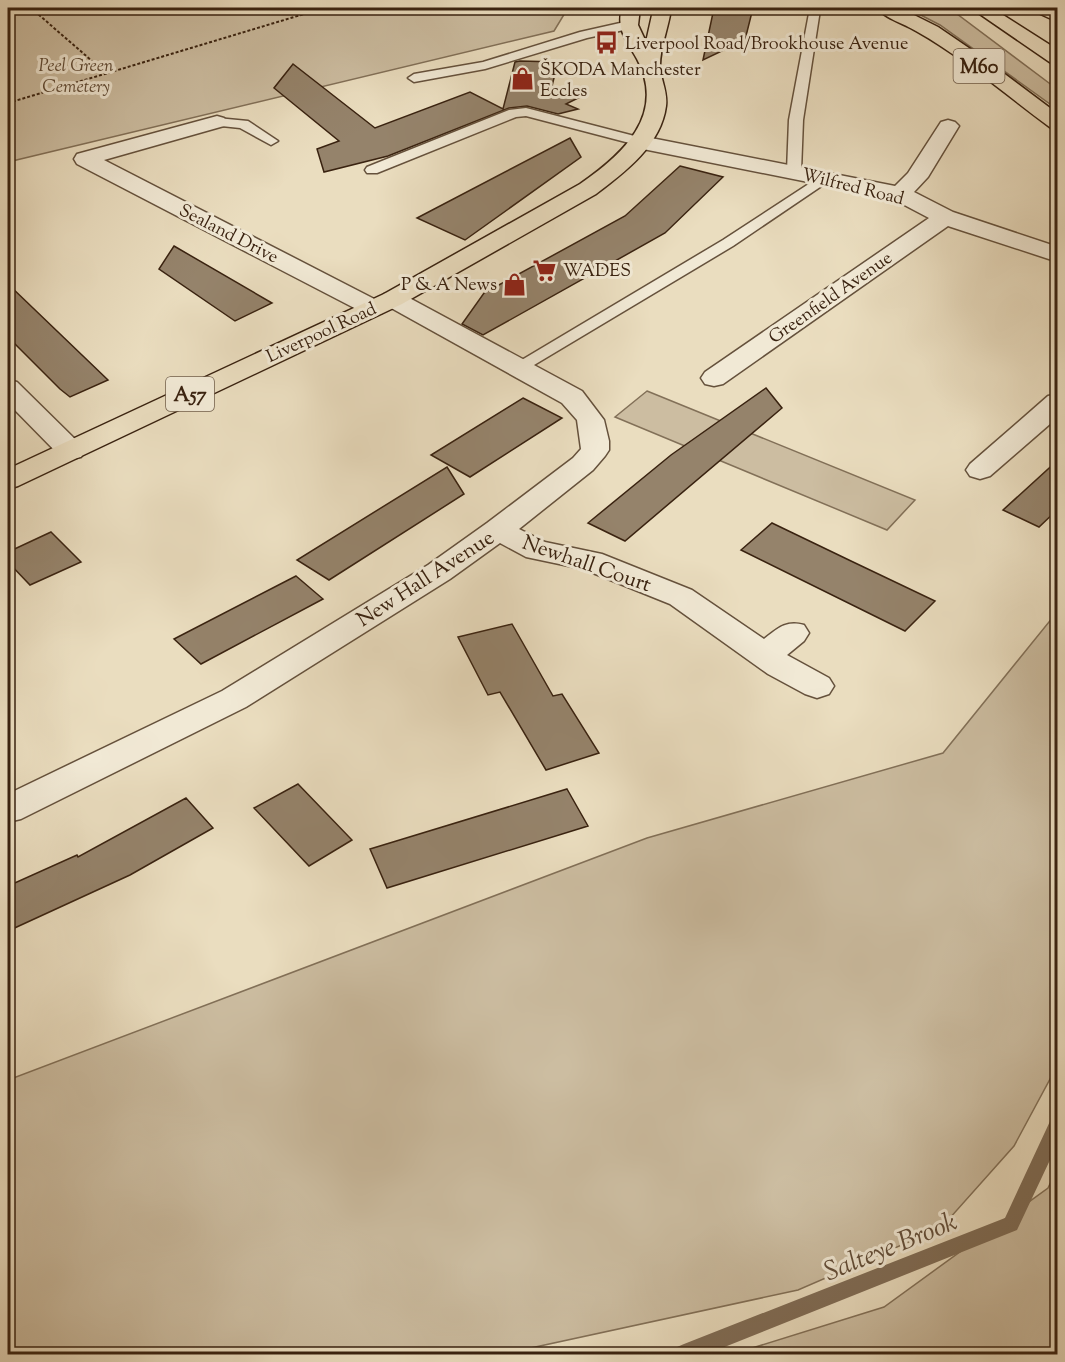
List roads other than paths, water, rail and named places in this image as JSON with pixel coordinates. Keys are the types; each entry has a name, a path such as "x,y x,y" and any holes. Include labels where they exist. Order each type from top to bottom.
{"highway":[{"name":"Liverpool Road","path":"650,66 665,8"},
{"name":"M60","path":"981,8 1058,59"},
{"path":"1043,8 1058,17"},
{"name":"M60","path":"892,10 948,43 1058,124"},
{"name":"Liverpool Road","path":"8,480 383,303 588,189 626,160 641,142 654,120 656,96 650,66 630,35 630,16"}],"street":[{"name":"Sealand Drive","path":"217,122 85,159 383,303"},
{"path":"900,194 917,177 948,126"},
{"name":"Wilfred Road","path":"641,142 900,194 945,217 1058,255"},
{"name":"Greenfield Avenue","path":"714,378 945,217"},
{"name":"New Hall Avenue","path":"8,809 234,699 439,572 498,531 583,464 595,450 596,431 588,413 572,397 518,367 383,303"},
{"path":"8,388 70,451"},
{"path":"980,470 1058,402"},
{"name":"Newhall Court","path":"498,531 537,550 591,561 681,597 780,666 817,686"},
{"path":"765,656 793,633"}],"lane":[{"path":"794,171 796,120 814,10"},
{"path":"414,78 485,65 584,35 630,16"},
{"path":"372,170 514,113 526,112 641,142"},
{"path":"217,122 243,124 271,141"},
{"path":"518,367 728,243 824,178"}],"waterway":[{"name":"Salteye Brook","path":"684,1354 1011,1224 1058,1123"}],"place":[{"name":"Liverpool Road/Brookhouse Avenue","path":"607,43"},
{"name":"ŠKODA Manchester Eccles","path":"522,79"},
{"name":"WADES","path":"545,270"},
{"name":"P & A News","path":"515,284"}],"park label":[{"name":"Peel Green Cemetery","path":"76,76"}]}
